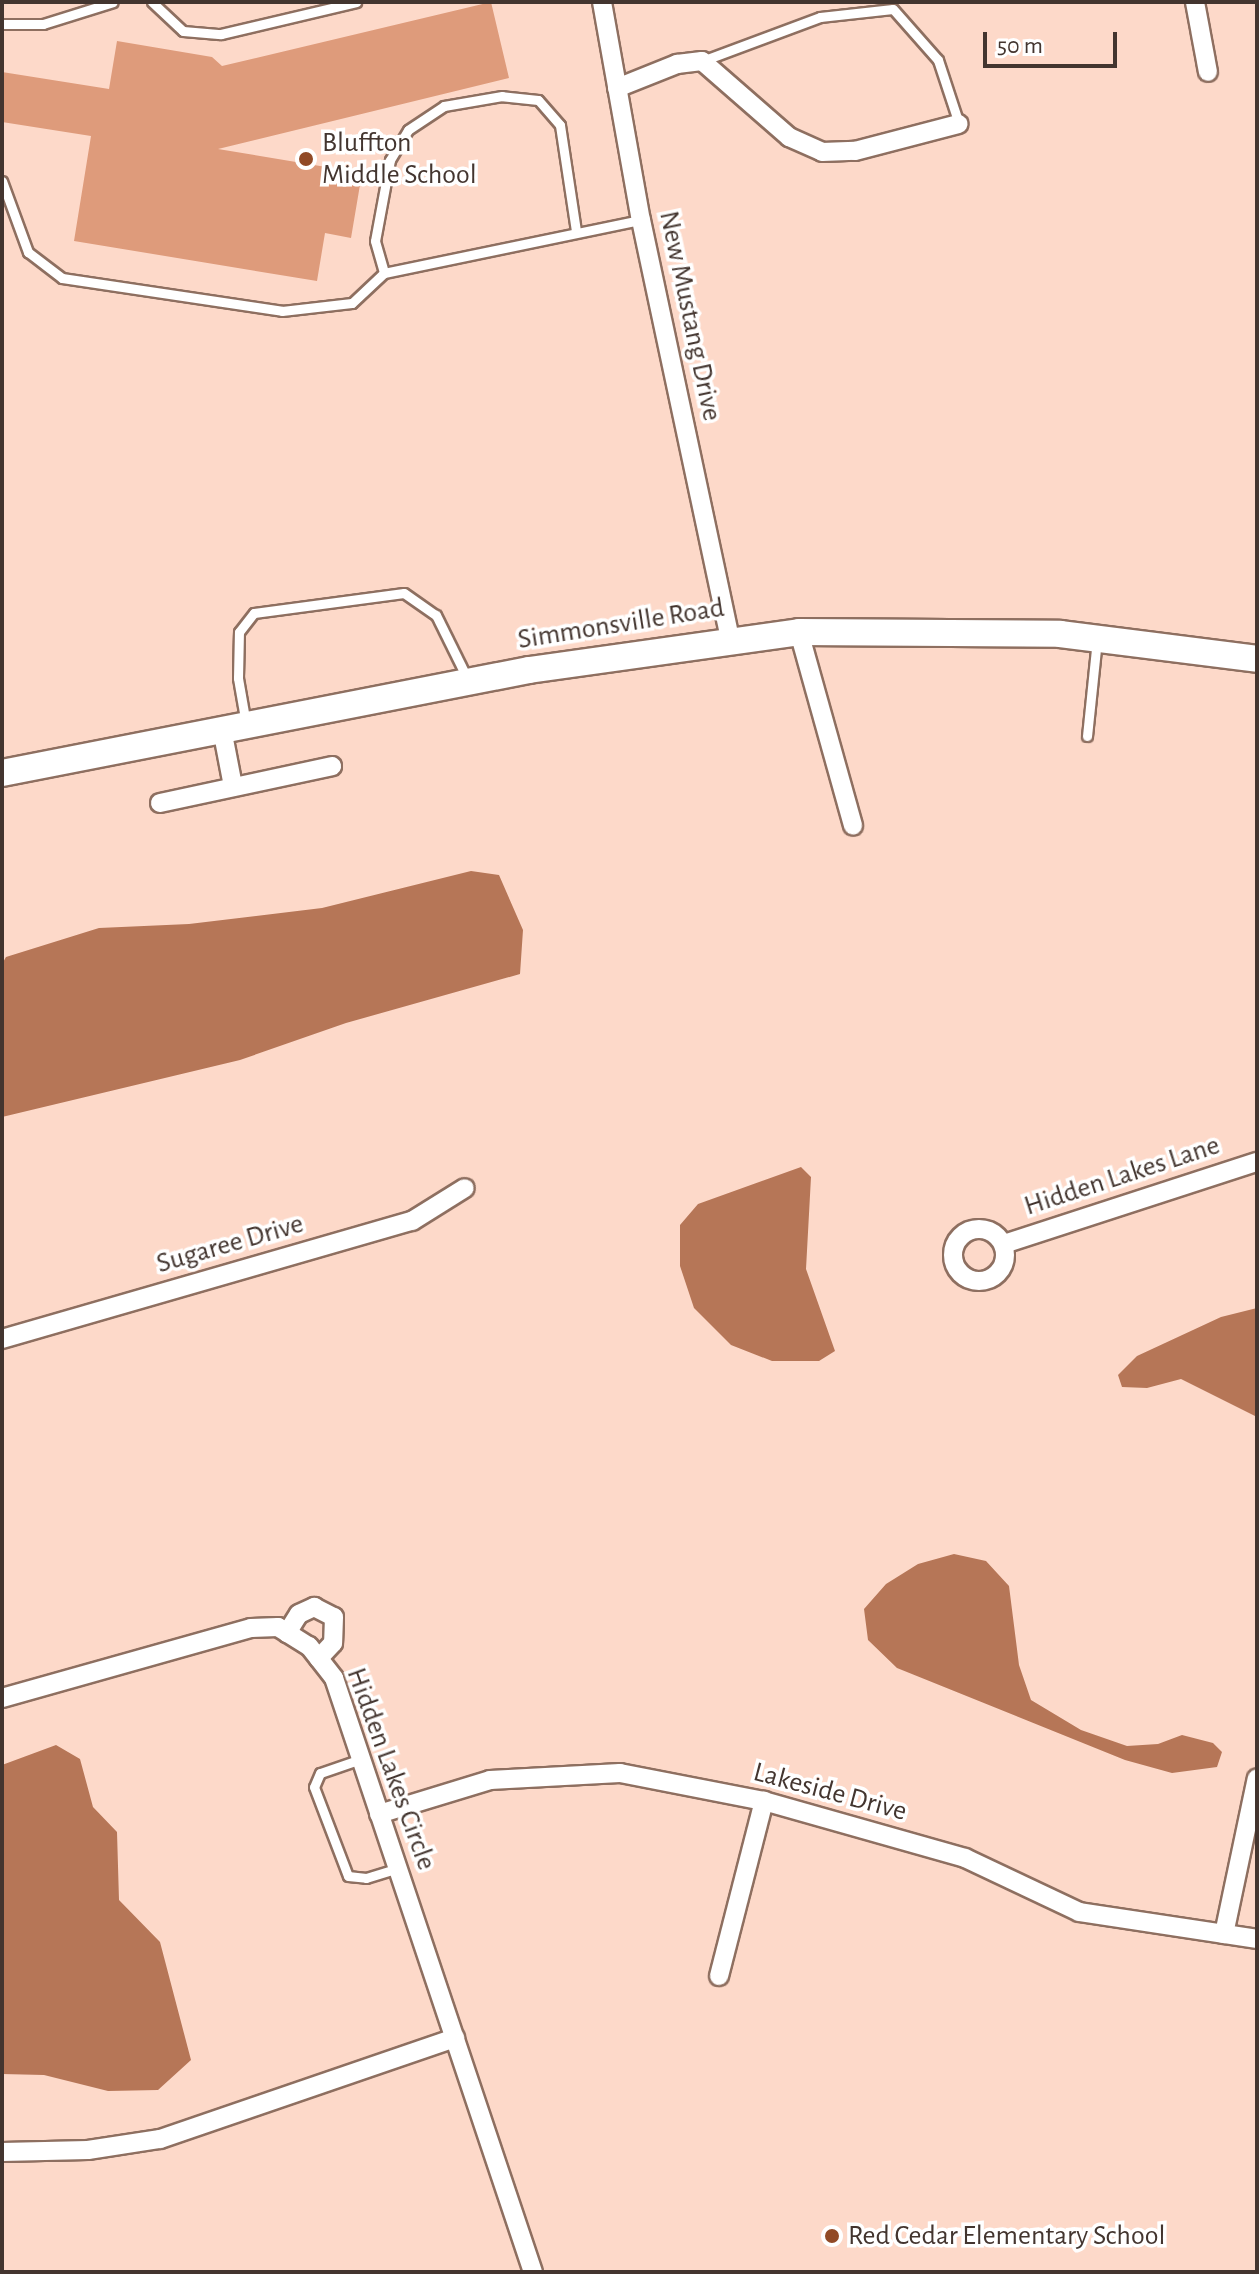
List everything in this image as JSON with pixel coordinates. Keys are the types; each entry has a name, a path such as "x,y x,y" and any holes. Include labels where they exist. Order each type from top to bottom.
{"street":[{"name":"New Mustang Drive","path":"602,2 641,220 730,639"},
{"path":"1195,2 1208,72"},
{"path":"617,88 677,64 702,61 789,137 822,152 855,151 959,124"},
{"name":"Simmonsville Road","path":"2,773 468,682 730,639 799,632 930,629 1097,639 1257,659"},
{"path":"799,632 853,826"},
{"path":"233,786 234,727"},
{"path":"160,803 332,766"},
{"name":"Hidden Lakes Lane","path":"1004,1244 1257,1162"},
{"name":"Sugaree Drive","path":"2,1339 412,1221 465,1188"},
{"path":"2,1698 251,1628 278,1627 287,1633 299,1614 314,1607 334,1617 333,1643 319,1658"},
{"name":"Hidden Lakes Circle","path":"287,1633 319,1658 334,1678 533,2272"},
{"name":"Lakeside Drive","path":"379,1814 490,1780 620,1773 764,1801 965,1858 1079,1912 1257,1939"},
{"path":"1224,1934 1257,1778"},
{"path":"719,1976 764,1801"},
{"path":"2,2152 88,2150 160,2139 455,2038"}],"lane":[{"path":"2,24 43,24 113,2"},
{"path":"152,2 173,26 193,34 221,34 356,2"},
{"path":"702,61 820,17 893,9 938,60 959,124"},
{"path":"384,273 375,241 390,160 408,130 444,106 502,96 538,100 560,125 576,231"},
{"path":"2,181 28,252 62,278 282,311 352,303 384,273 641,220"},
{"path":"234,727 239,632 254,613 404,593 436,615 468,682"},
{"path":"1087,736 1097,639"},
{"path":"361,1759 320,1773 314,1787 348,1876 366,1878 398,1868"}],"shaded area":[{"path":"471,871 499,875 523,930 520,974 346,1023 240,1060 2,1117 2,964 6,957 99,928 189,924 322,908"},
{"path":"801,1167 811,1177 806,1269 835,1351 819,1361 772,1361 731,1345 694,1308 680,1266 680,1225 698,1204"},
{"path":"1257,1308 1257,1417 1181,1379 1147,1388 1122,1387 1118,1375 1137,1356 1221,1317"},
{"path":"954,1554 986,1561 1009,1586 1019,1665 1031,1700 1081,1730 1127,1746 1158,1744 1182,1735 1213,1743 1222,1752 1217,1767 1172,1773 1125,1760 897,1668 868,1640 864,1609 886,1584 918,1564"},
{"path":"56,1745 80,1759 93,1807 117,1832 119,1900 160,1942 191,2060 158,2090 108,2091 44,2075 2,2074 2,1765"}],"building":[{"name":"Bluffton Middle School","path":"491,2 509,78 218,149 362,173 351,238 325,233 317,281 74,241 91,136 2,122 2,72 109,89 117,41 212,57 222,66"}],"place":[{"name":"Bluffton Middle School","path":"306,159"},
{"name":"Red Cedar Elementary School","path":"832,2236"}]}
